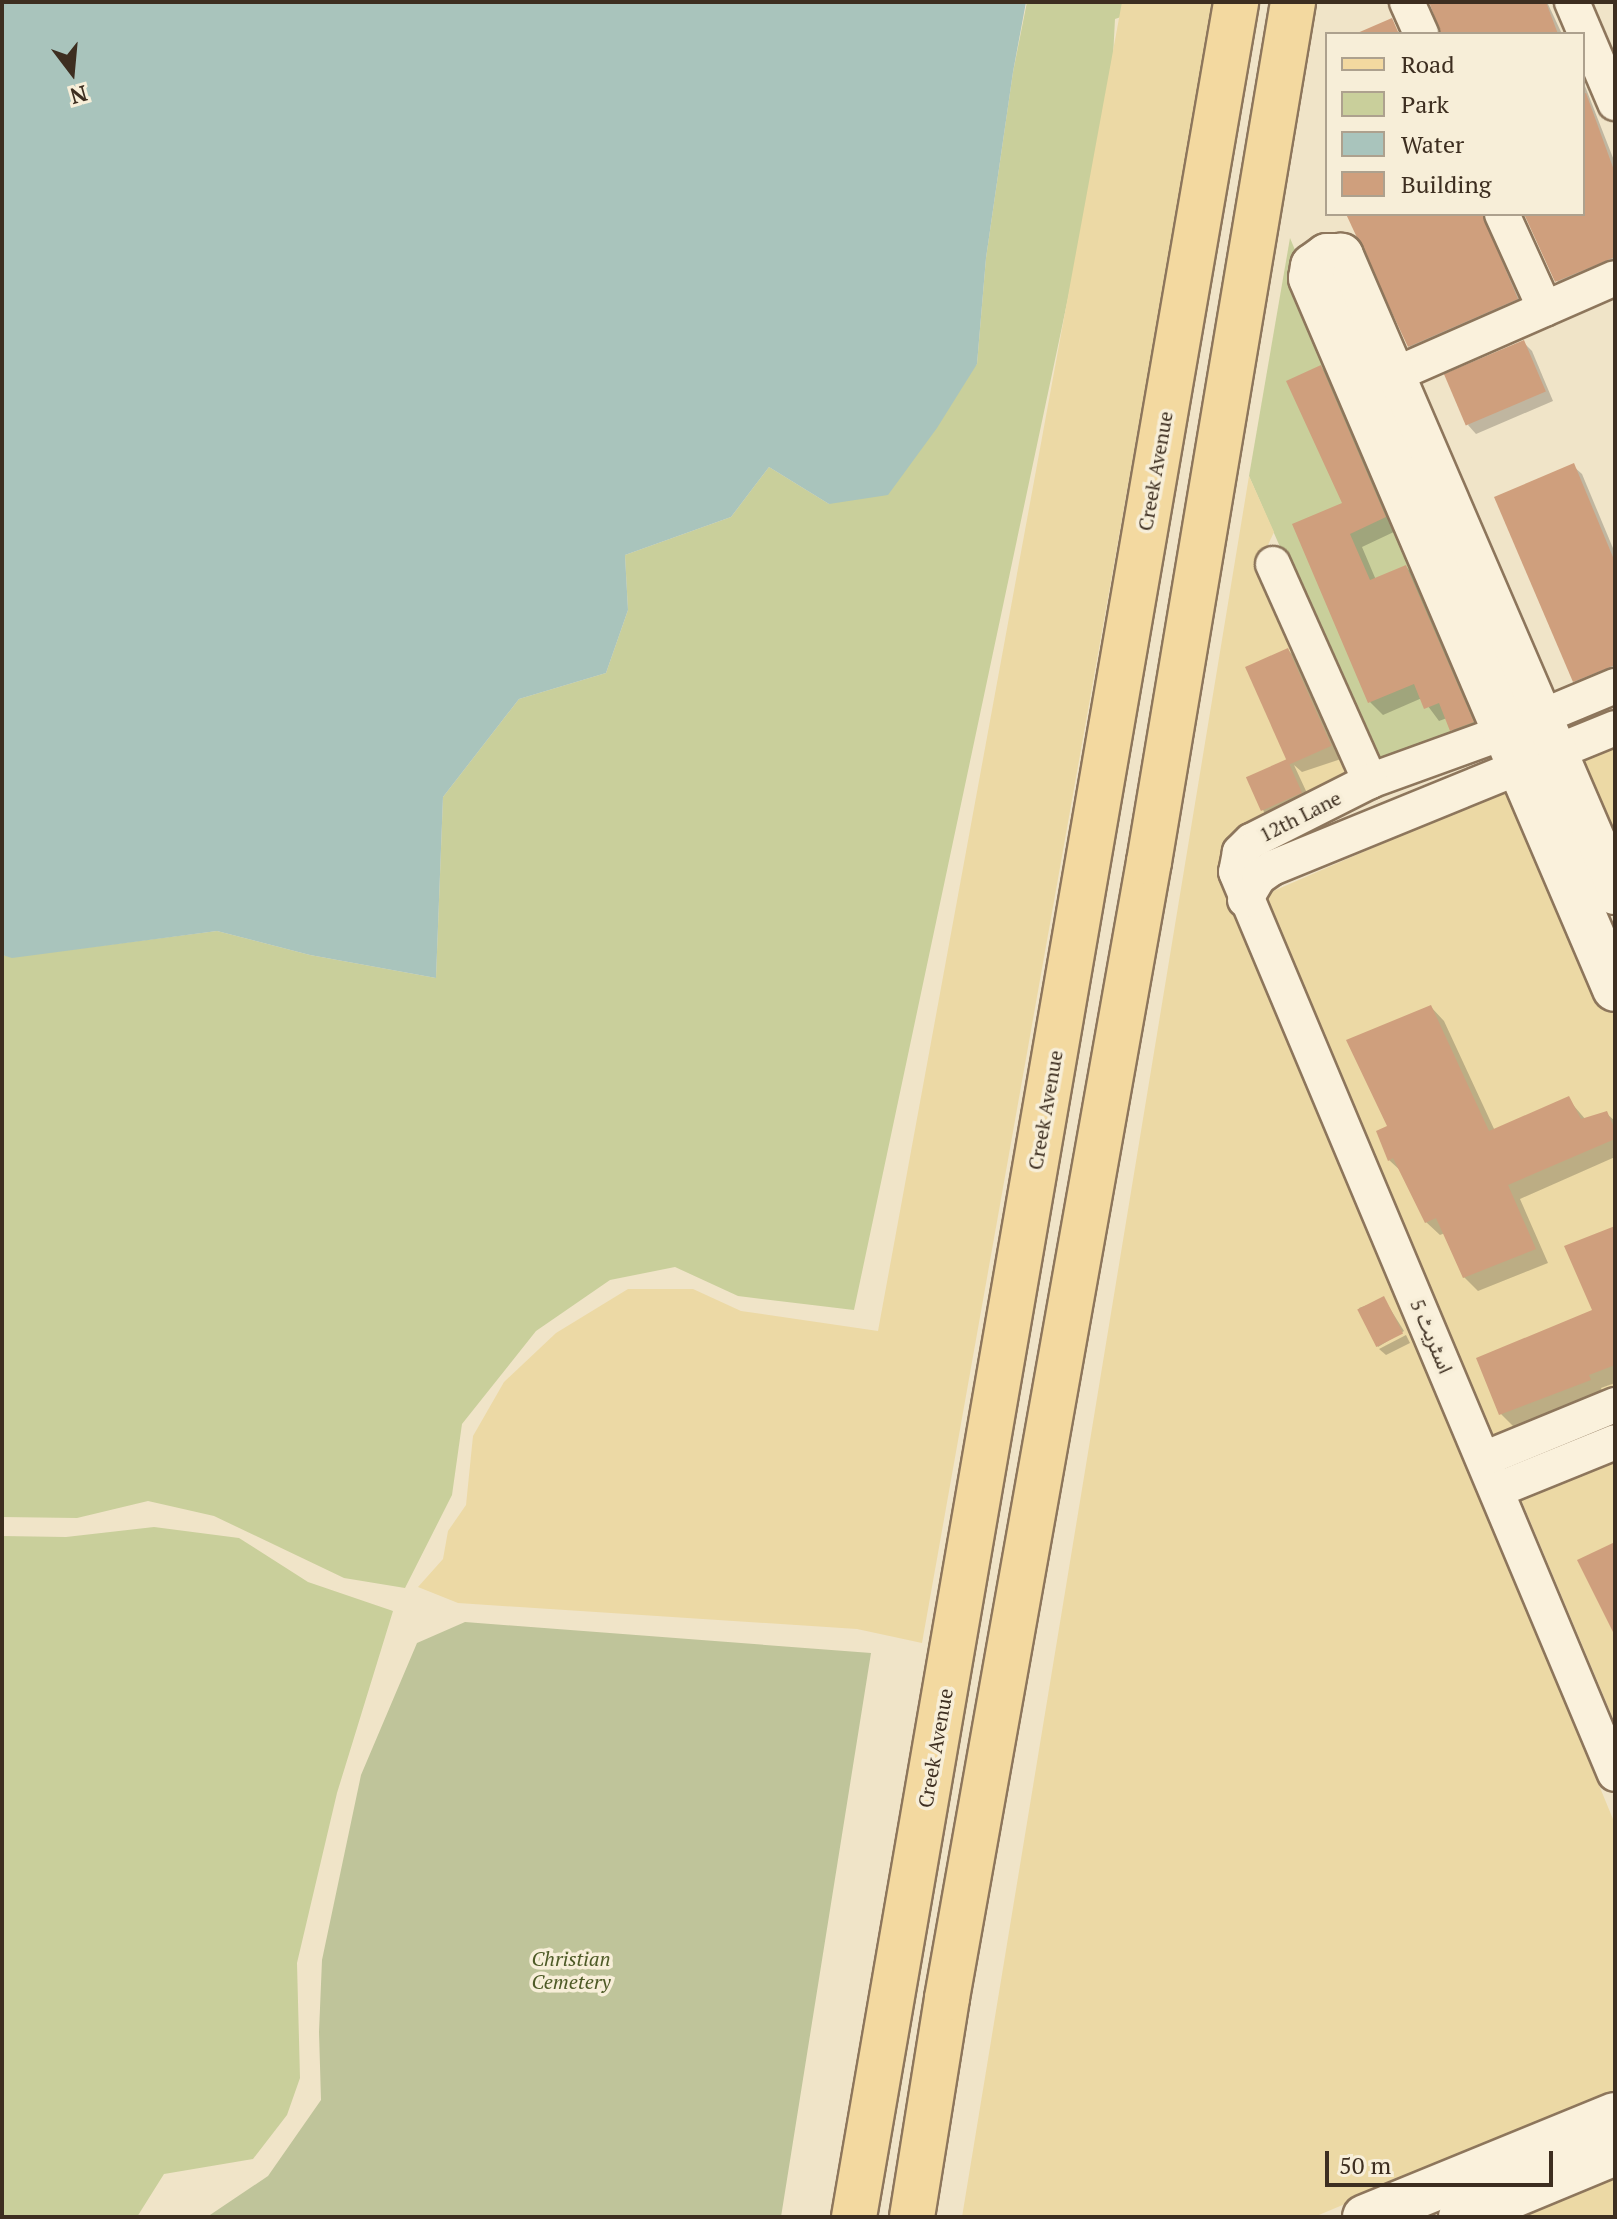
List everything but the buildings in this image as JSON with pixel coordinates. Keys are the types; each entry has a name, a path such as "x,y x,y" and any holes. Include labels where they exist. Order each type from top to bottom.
{"main road":[{"name":"Creek Avenue","path":"854,2217 1236,2"},
{"path":"912,2217 947,1998 1154,831 1293,2"}],"street":[{"path":"1407,2 1420,32"},
{"path":"1572,2 1585,32"},
{"path":"1585,33 1615,103"},
{"path":"1503,216 1545,309"},
{"path":"1615,892 1530,742 1311,278 1313,266 1333,254 1341,256 1394,375 1530,742 1615,989"},
{"path":"1394,375 1615,278"},
{"path":"1273,564 1370,781"},
{"name":"12th Lane","path":"1245,900 1259,877 1272,868 1530,742 1615,686"},
{"name":"12th Lane","path":"1245,900 1236,872 1240,852 1251,841 1370,781 1530,742 1615,728"},
{"name":"اسٹریٹ 5","path":"1245,900 1615,1774"},
{"path":"1484,1459 1615,1405"},
{"path":"1497,1490 1615,1442"},
{"path":"1365,2217 1615,2115"},
{"path":"1465,2216 1615,2153"}],"green space":[{"path":"1027,2 1146,2 1145,9 1115,19 1111,95 854,1310 738,1296 675,1267 610,1280 536,1331 462,1424 452,1495 405,1588 344,1578 214,1516 148,1501 77,1518 2,1517 2,955 12,957 217,931 310,955 436,978 443,797 519,699 606,673 628,610 625,555 731,517 769,467 829,504 977,364 986,258 1013,72"},
{"path":"1290,238 1493,723 1377,769 1249,476"},
{"path":"154,1527 239,1538 308,1582 393,1611 337,1793 297,1963 300,2078 287,2115 253,2159 164,2174 137,2217 2,2217 2,1536 66,1537"},
{"name":"Christian Cemetery","path":"465,1622 871,1653 781,2217 207,2217 268,2176 321,2100 319,2032 322,1960 361,1775 417,1643"}],"sand":[{"path":"1122,2 1214,2 922,1643 857,1629 458,1603 418,1587 443,1559 448,1531 466,1505 473,1436 504,1382 556,1333 628,1289 693,1289 741,1311 878,1331"},
{"path":"1249,476 1274,532 1262,558 1353,779 1223,873 1615,1824 1615,2091 1314,2217 962,2217"},
{"path":"1615,741 1615,847 1575,757"},
{"path":"1519,784 1615,1013 1615,1392 1493,1439 1264,895"},
{"path":"1615,1459 1615,1723 1520,1497"},
{"path":"1615,2174 1615,2217 1504,2217"}],"water":[{"path":"2,2 1026,2 986,258 977,364 937,428 888,495 829,504 769,467 731,517 625,555 628,610 606,673 519,699 443,797 436,978 310,955 217,931 12,958 2,955"}]}
